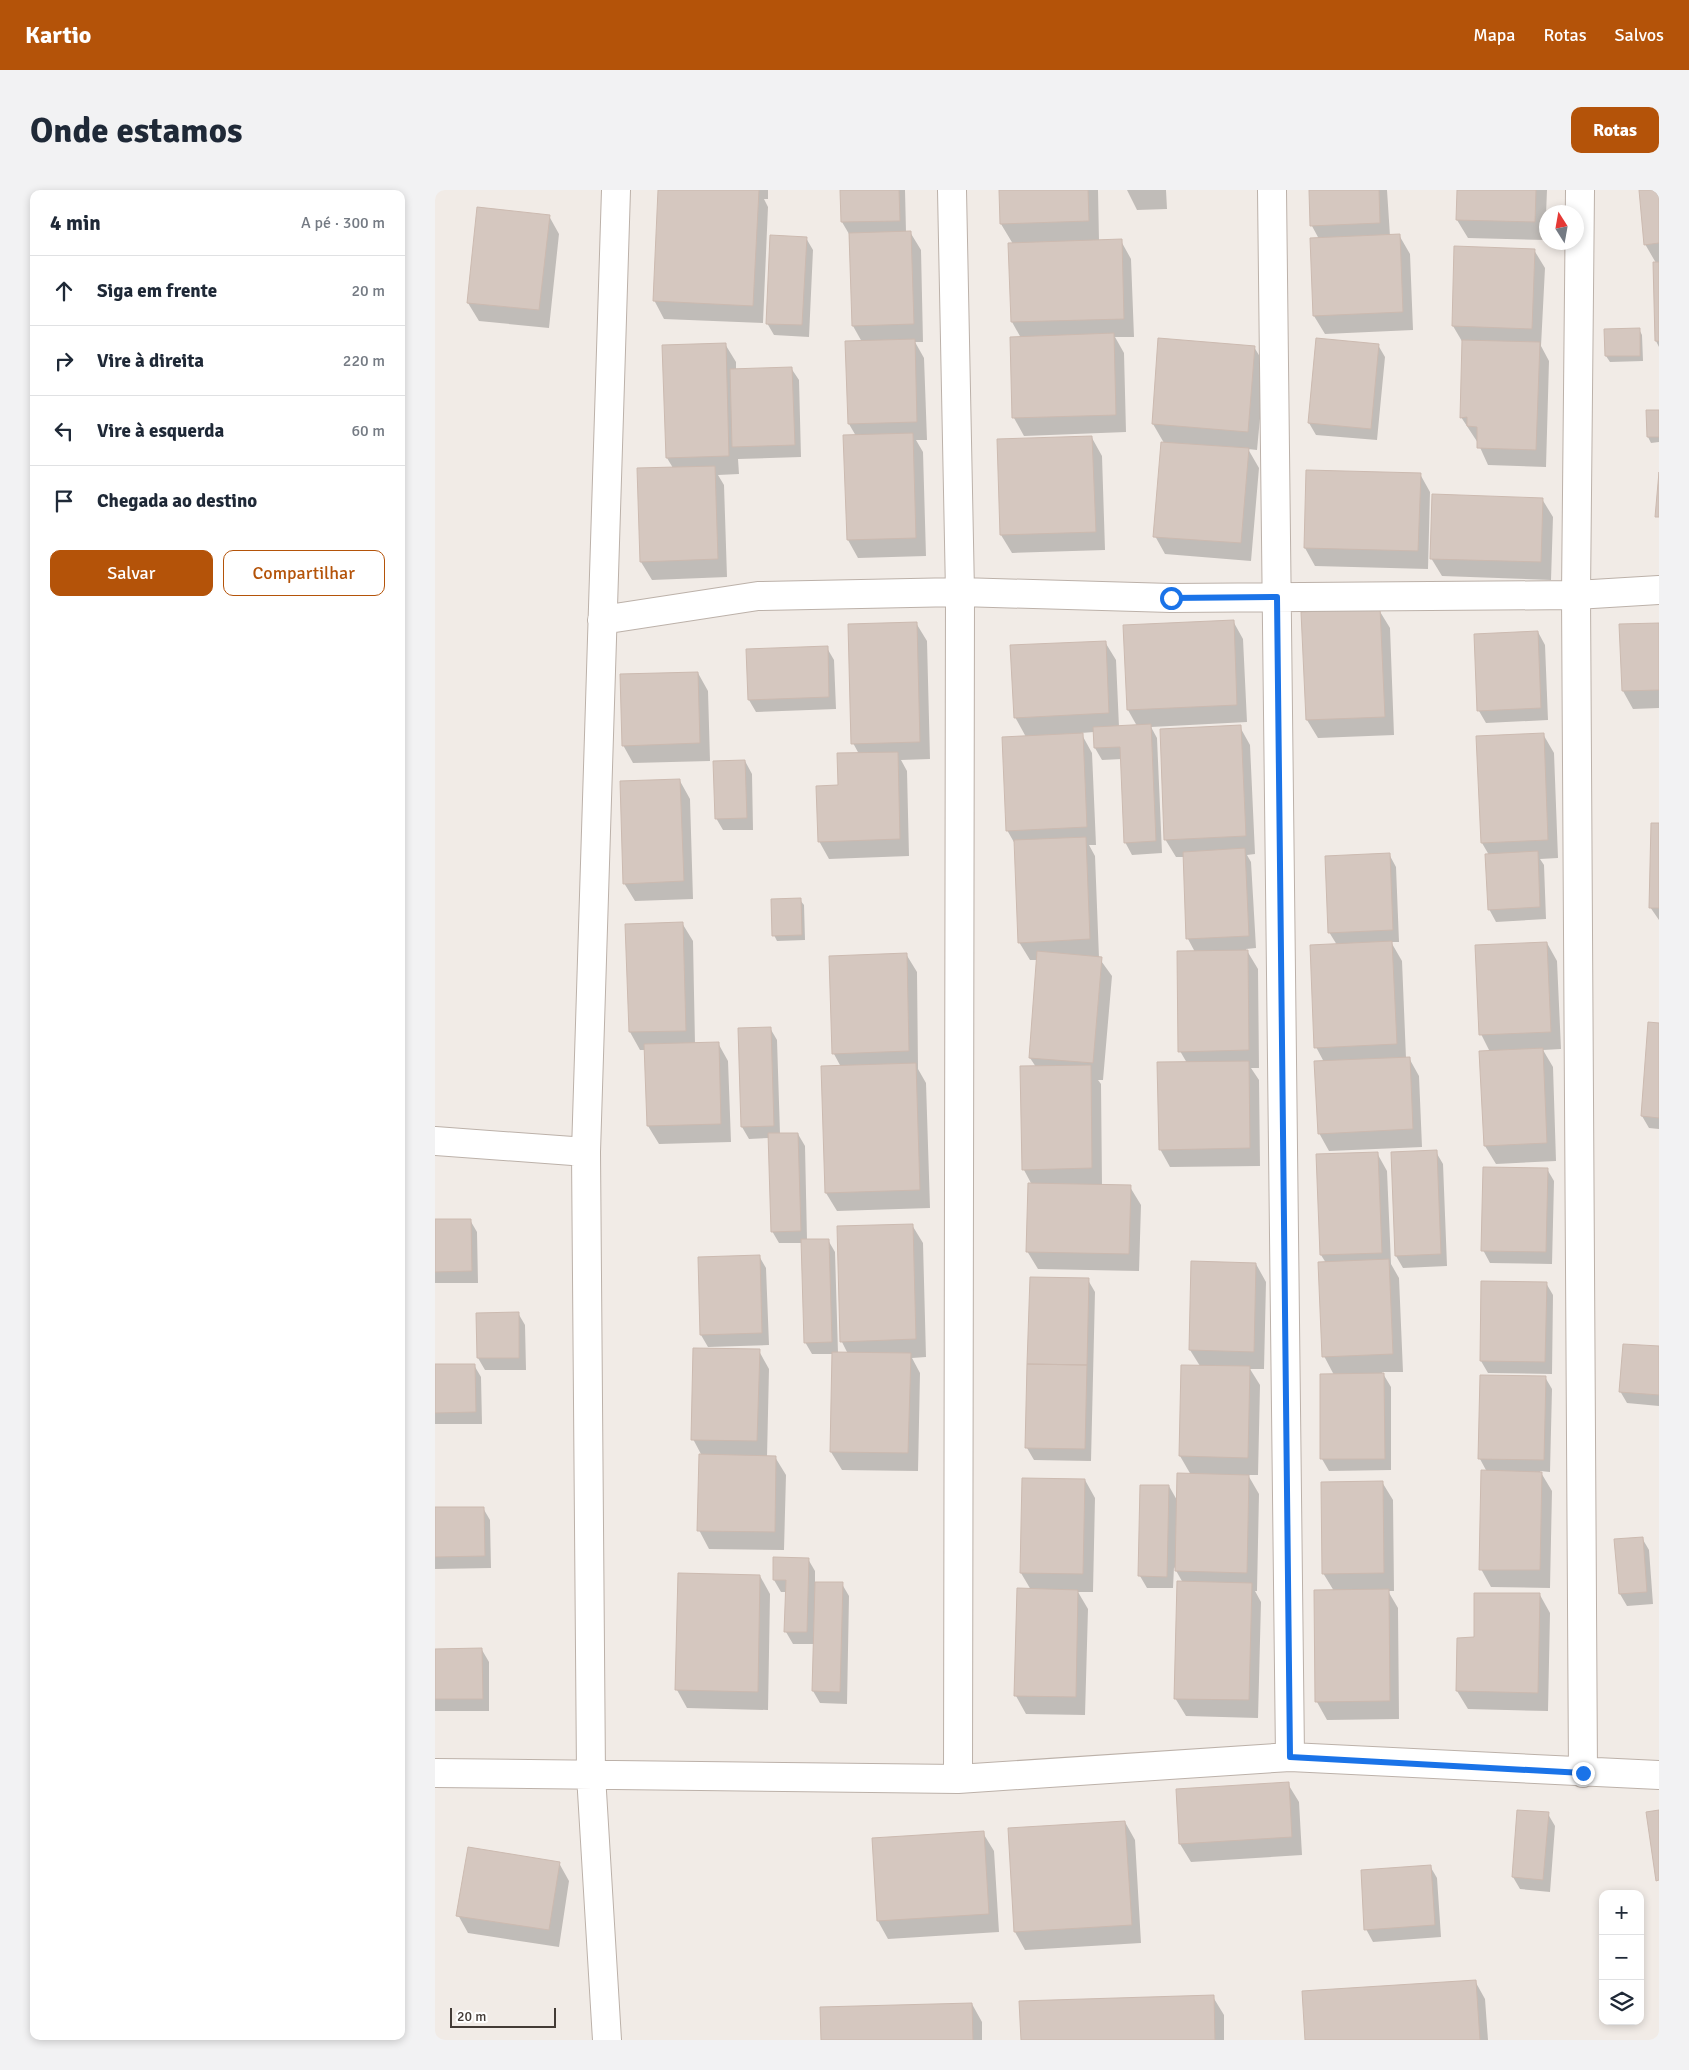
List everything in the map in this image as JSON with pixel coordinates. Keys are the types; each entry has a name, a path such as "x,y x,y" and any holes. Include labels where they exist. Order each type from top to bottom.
{"street":[{"path":"607,2040 591,1775 585,1152 616,190"},
{"path":"952,190 960,592 958,1779"},
{"path":"1272,190 1290,1757"},
{"path":"1580,190 1576,595 1583,1773"},
{"path":"602,620 758,596 960,592 1171,598 1576,595 1659,590"},
{"path":"435,1141 585,1152"},
{"path":"435,1772 958,1779 1290,1757 1583,1773 1659,1775"}],"building":[{"path":"658,190 759,190 753,306 653,301"},
{"path":"840,190 899,190 900,221 841,222"},
{"path":"999,190 1088,190 1089,221 1000,224"},
{"path":"1309,190 1379,190 1380,223 1310,226"},
{"path":"1457,190 1536,190 1535,222 1456,220"},
{"path":"1639,190 1659,190 1659,243 1644,245"},
{"path":"477,207 550,215 539,310 467,303"},
{"path":"911,231 914,324 852,326 849,233"},
{"path":"1400,234 1403,312 1313,316 1310,238"},
{"path":"770,235 807,237 802,325 766,324"},
{"path":"1122,239 1124,319 1011,322 1008,243"},
{"path":"1454,246 1535,249 1532,329 1452,326"},
{"path":"1653,262 1659,262 1659,341 1655,341"},
{"path":"1640,328 1640,356 1605,356 1604,329"},
{"path":"1114,333 1116,415 1012,418 1010,337"},
{"path":"1158,338 1255,346 1248,432 1152,424"},
{"path":"1316,338 1379,344 1371,429 1308,423"},
{"path":"915,339 917,422 848,424 845,341"},
{"path":"1462,340 1540,342 1536,450 1477,448 1477,427 1467,426 1467,417 1460,418"},
{"path":"726,343 729,456 666,458 662,345"},
{"path":"792,367 795,445 732,447 730,369"},
{"path":"1646,410 1659,410 1659,437 1647,437"},
{"path":"913,433 916,538 847,540 843,435"},
{"path":"1092,436 1096,532 1000,535 997,439"},
{"path":"1161,442 1249,448 1241,543 1153,537"},
{"path":"715,466 718,559 640,562 637,468"},
{"path":"1306,470 1421,473 1418,551 1304,548"},
{"path":"1659,472 1659,517 1655,517"},
{"path":"1432,494 1543,498 1541,562 1430,559"},
{"path":"1380,608 1385,717 1306,720 1301,612"},
{"path":"1234,620 1237,705 1127,710 1123,625"},
{"path":"917,622 920,742 851,744 848,624"},
{"path":"1659,623 1659,690 1622,691 1619,624"},
{"path":"1538,631 1541,708 1477,711 1474,634"},
{"path":"1106,641 1109,713 1014,718 1010,645"},
{"path":"828,646 829,697 748,700 746,649"},
{"path":"698,672 700,743 622,746 620,674"},
{"path":"1151,724 1156,841 1124,843 1120,747 1094,748 1093,727"},
{"path":"1241,725 1246,836 1164,840 1160,729"},
{"path":"1083,733 1087,827 1006,831 1002,737"},
{"path":"1544,733 1548,840 1481,843 1476,736"},
{"path":"898,752 900,839 818,842 816,786 838,785 837,753"},
{"path":"745,760 747,818 715,819 713,761"},
{"path":"680,779 684,881 623,884 620,781"},
{"path":"1651,823 1659,823 1659,908 1649,908"},
{"path":"1086,837 1090,939 1018,943 1014,840"},
{"path":"1245,848 1249,936 1186,939 1183,852"},
{"path":"1538,851 1540,907 1488,910 1485,854"},
{"path":"1390,853 1393,930 1328,933 1325,856"},
{"path":"801,898 802,935 772,936 771,899"},
{"path":"683,922 686,1031 629,1032 625,924"},
{"path":"1392,941 1397,1044 1314,1048 1310,945"},
{"path":"1547,942 1551,1032 1479,1035 1475,945"},
{"path":"1248,950 1249,1050 1178,1052 1177,951"},
{"path":"1037,951 1102,957 1093,1063 1029,1058"},
{"path":"907,953 909,1051 832,1054 829,956"},
{"path":"1648,1022 1659,1023 1659,1118 1641,1116"},
{"path":"771,1027 774,1126 741,1127 738,1028"},
{"path":"719,1042 721,1124 647,1126 644,1044"},
{"path":"1543,1048 1547,1143 1484,1146 1479,1051"},
{"path":"1410,1057 1413,1129 1318,1134 1314,1061"},
{"path":"1249,1061 1250,1148 1159,1150 1157,1062"},
{"path":"916,1063 920,1190 825,1193 821,1066"},
{"path":"1091,1065 1092,1168 1022,1170 1020,1066"},
{"path":"768,1133 798,1133 801,1231 771,1232"},
{"path":"1437,1150 1441,1254 1395,1256 1391,1152"},
{"path":"1378,1152 1382,1253 1320,1255 1316,1154"},
{"path":"1483,1167 1548,1168 1546,1252 1481,1251"},
{"path":"1028,1183 1131,1185 1129,1254 1026,1252"},
{"path":"435,1219 471,1219 472,1271 435,1272"},
{"path":"913,1224 916,1339 840,1342 837,1226"},
{"path":"801,1239 829,1239 832,1342 804,1343"},
{"path":"760,1255 762,1333 700,1335 698,1257"},
{"path":"1389,1259 1393,1354 1322,1357 1318,1262"},
{"path":"1191,1261 1256,1263 1254,1352 1189,1350"},
{"path":"1030,1277 1089,1278 1087,1365 1027,1364"},
{"path":"1481,1281 1547,1282 1545,1362 1480,1361"},
{"path":"519,1312 519,1358 477,1358 476,1313"},
{"path":"1623,1344 1659,1346 1659,1395 1619,1392"},
{"path":"693,1348 760,1349 757,1441 691,1440"},
{"path":"832,1352 911,1353 908,1453 830,1452"},
{"path":"435,1364 475,1364 476,1412 435,1413"},
{"path":"1027,1364 1087,1365 1085,1449 1025,1448"},
{"path":"1181,1365 1250,1366 1248,1458 1179,1456"},
{"path":"1384,1373 1385,1459 1320,1459 1320,1374"},
{"path":"1480,1375 1546,1376 1544,1460 1478,1459"},
{"path":"699,1454 776,1456 775,1532 697,1531"},
{"path":"1481,1470 1542,1472 1540,1570 1479,1570"},
{"path":"1177,1473 1249,1475 1247,1573 1175,1571"},
{"path":"1022,1478 1085,1479 1083,1574 1020,1573"},
{"path":"1383,1481 1384,1573 1322,1574 1321,1482"},
{"path":"1140,1485 1169,1485 1167,1577 1138,1576"},
{"path":"435,1507 484,1507 485,1556 435,1557"},
{"path":"1643,1537 1647,1592 1619,1594 1614,1539"},
{"path":"773,1557 809,1558 807,1632 784,1632 786,1580 773,1580"},
{"path":"678,1573 760,1575 758,1692 675,1690"},
{"path":"1177,1581 1252,1583 1249,1700 1174,1699"},
{"path":"815,1582 843,1582 840,1692 812,1691"},
{"path":"1017,1588 1078,1590 1076,1697 1014,1696"},
{"path":"1389,1589 1390,1701 1315,1702 1314,1590"},
{"path":"1474,1593 1540,1593 1538,1693 1456,1691 1457,1638 1474,1637"},
{"path":"482,1648 483,1699 435,1699 435,1649"},
{"path":"1289,1782 1292,1837 1179,1844 1176,1789"},
{"path":"1517,1810 1549,1812 1543,1880 1512,1877"},
{"path":"1659,1810 1659,1880 1656,1881 1646,1812"},
{"path":"1125,1821 1132,1925 1014,1932 1008,1828"},
{"path":"984,1831 989,1914 877,1921 872,1838"},
{"path":"468,1847 560,1862 549,1930 456,1916"},
{"path":"1431,1865 1435,1925 1364,1930 1361,1870"},
{"path":"1476,1980 1480,2040 1305,2040 1302,1991"},
{"path":"1214,1995 1215,2040 1021,2040 1019,2001"},
{"path":"972,2003 973,2040 821,2040 820,2007"}],"route":[{"path":"1171,598 1277,597 1290,1757 1583,1773"}]}
